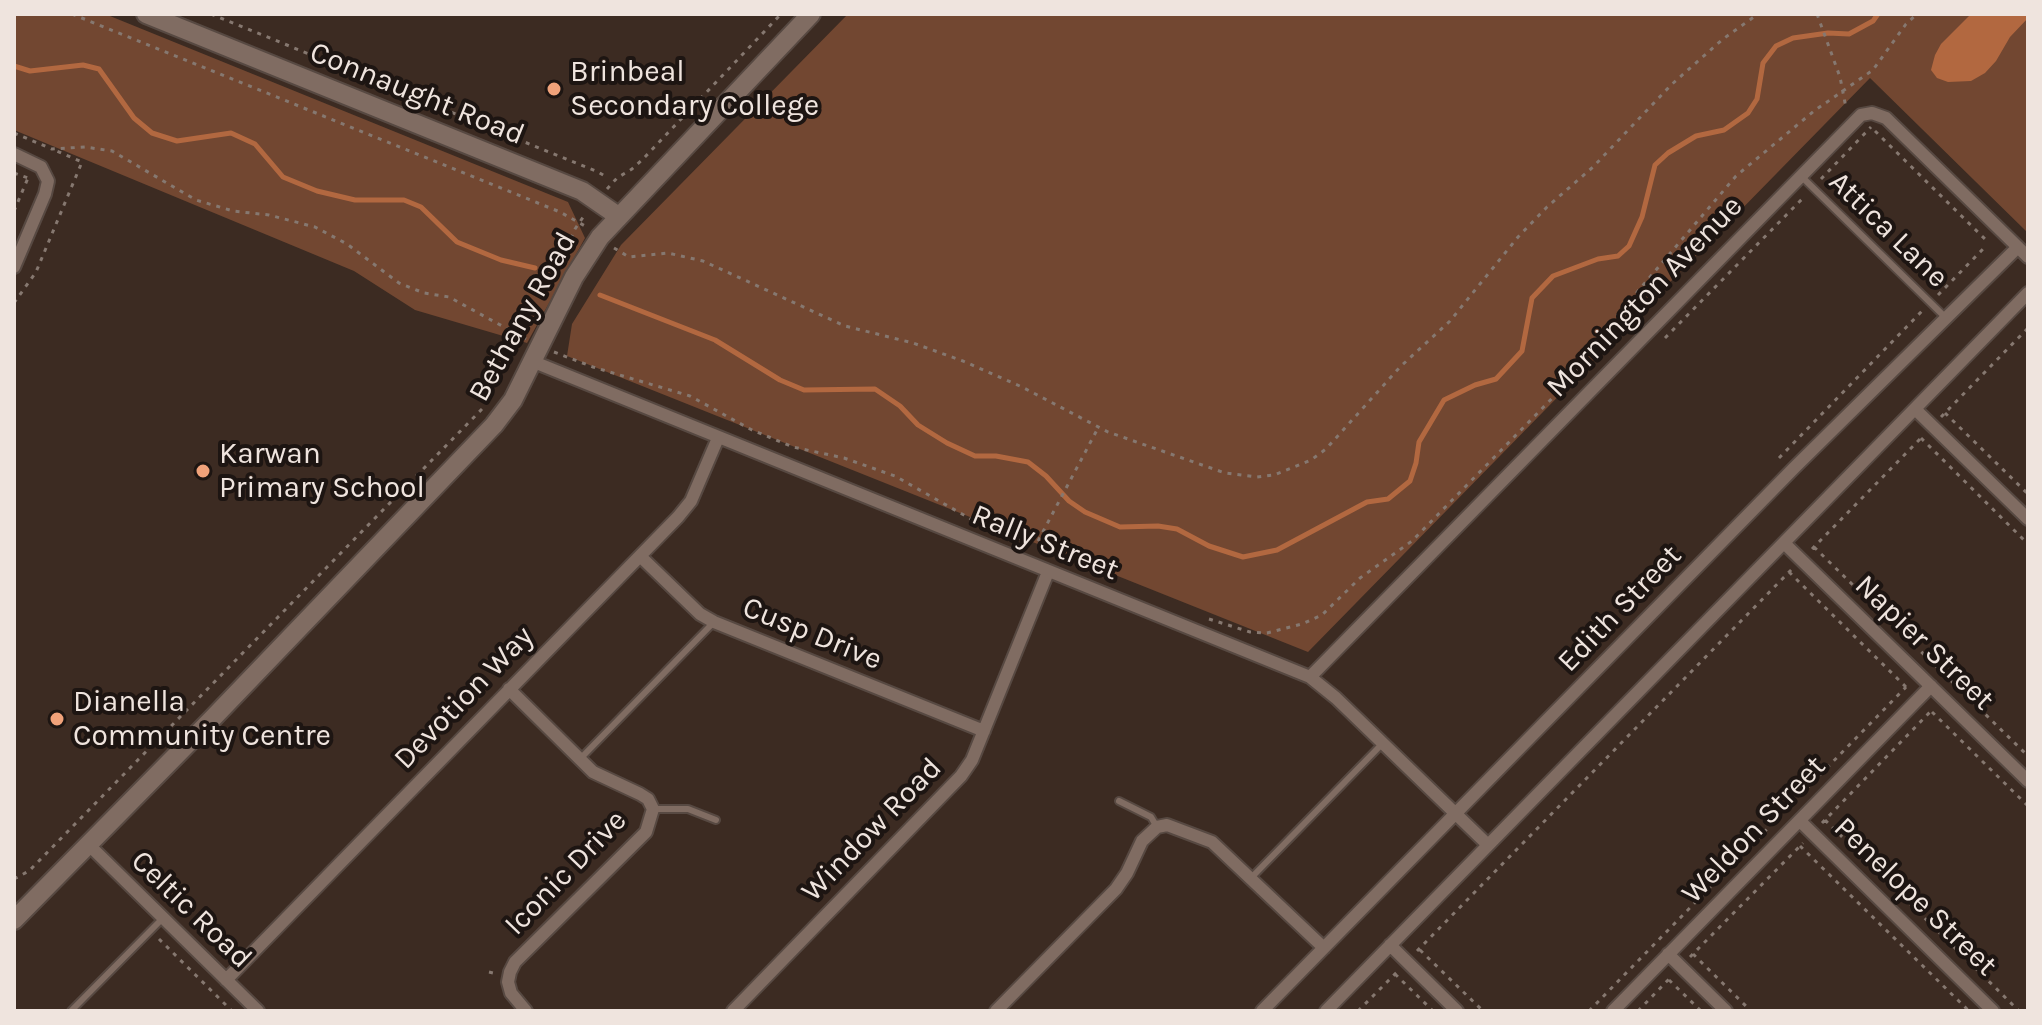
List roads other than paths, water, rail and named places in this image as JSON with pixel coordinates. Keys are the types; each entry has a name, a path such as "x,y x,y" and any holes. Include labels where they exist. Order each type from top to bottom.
{"street":[{"name":"Connaught Road","path":"146,14 582,191 618,216"},
{"name":"Bethany Road","path":"15,916 89,845 472,450 513,400 574,277 600,237 811,14"},
{"name":"Mornington Avenue","path":"1310,677 1861,115 1879,114 2028,257"},
{"path":"14,154 41,167 48,181 14,267"},
{"name":"Edith Street","path":"1262,1011 1945,317 2018,247"},
{"path":"1326,1011 2028,293"},
{"name":"Rally Street","path":"538,354 718,438 1310,677 1336,698 1488,845"},
{"path":"1915,409 2028,519"},
{"name":"Devotion Way","path":"226,980 691,501 718,438"},
{"name":"Napier Street","path":"1784,543 2028,781"},
{"name":"Cusp Drive","path":"640,556 700,614 714,622 984,731"},
{"name":"Window Road","path":"733,1011 950,790 972,760 1048,572"},
{"name":"Weldon Street","path":"1613,1011 1931,686"},
{"name":"Iconic Drive","path":"509,689 580,759 605,779 648,799 653,809 646,832 515,962 508,982 511,993 526,1011"},
{"name":"Penelope Street","path":"1800,821 1993,1011"},
{"path":"996,1011 1116,889 1142,841 1157,827 1167,825 1212,842 1324,948"},
{"name":"Celtic Road","path":"89,845 258,1011"},
{"path":"1390,945 1457,1011"},
{"path":"1668,954 1726,1011"}],"lane":[{"name":"Attica Lane","path":"1800,175 1945,317"},
{"path":"580,759 714,622"},
{"path":"1251,878 1383,743"},
{"path":"1119,801 1151,817 1157,827"},
{"name":"Iconic Drive","path":"653,809 688,809 716,820"},
{"path":"71,1011 163,918"}],"waterway":[{"path":"600,295 715,340 780,380 804,390 875,389 900,406 918,425 947,443 975,456 1028,462 1069,501 1085,512 1120,527 1177,529 1209,546 1243,557 1277,550 1367,502 1388,499 1410,481 1419,442 1444,400 1496,379 1522,351 1532,298 1553,276 1598,259 1618,256 1629,246 1642,217 1655,165 1696,136 1724,130 1748,113 1757,99 1763,63 1776,46 1793,38 1828,33 1849,34 1873,21 1878,14"},
{"path":"14,66 30,71 83,65 99,69 134,118 152,133 177,141 231,133 255,144 283,177 317,191 355,200 404,200 421,207 457,242 501,260 535,268"}],"place":[{"name":"Brinbeal Secondary College","path":"554,89"},
{"name":"Karwan Primary School","path":"203,471"},
{"name":"Dianella Community Centre","path":"57,719"}]}
